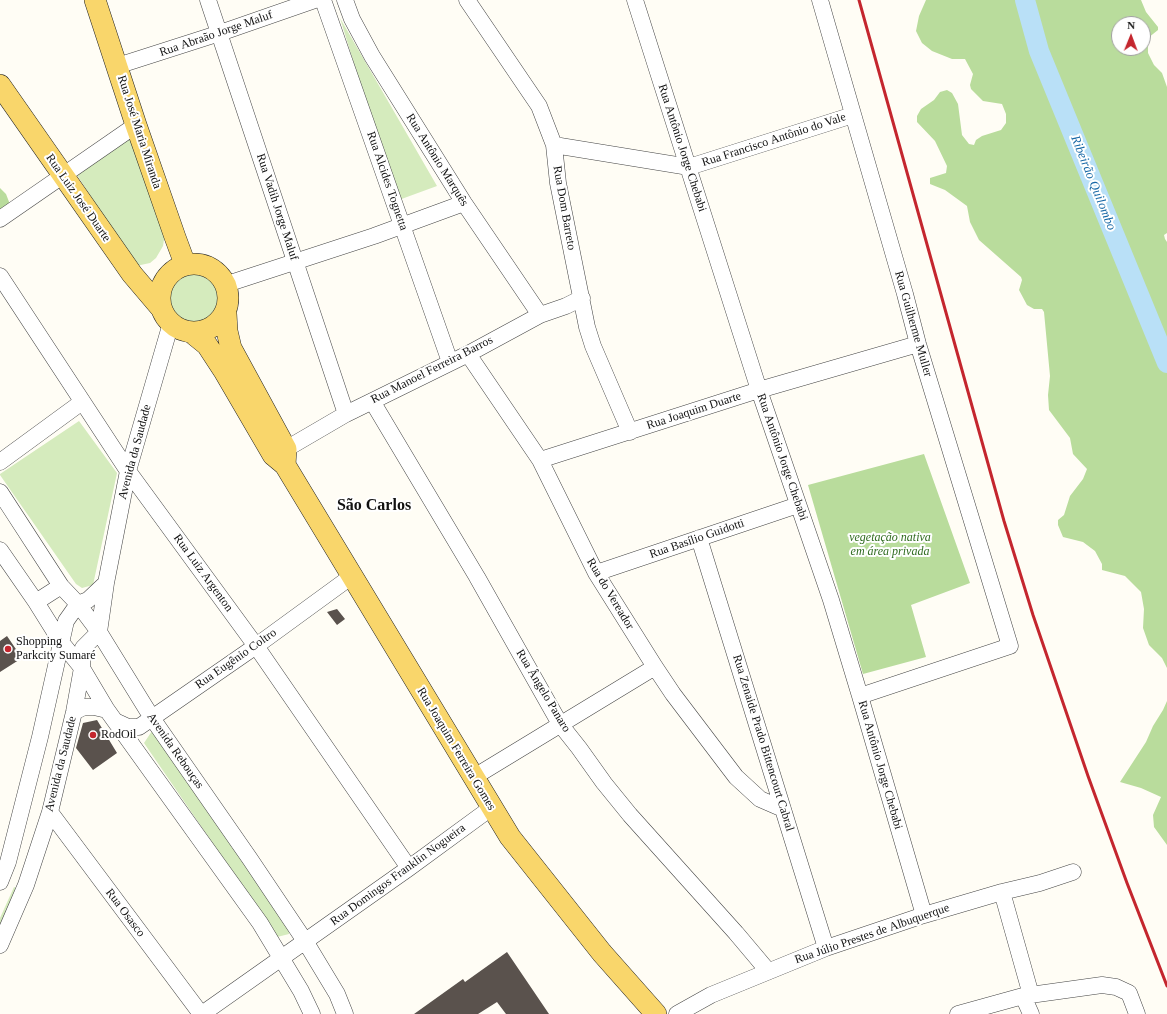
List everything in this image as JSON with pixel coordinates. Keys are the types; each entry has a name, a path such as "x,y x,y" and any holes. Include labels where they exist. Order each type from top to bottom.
{"main road":[{"name":"Rua José Maria Miranda","path":"95,0 136,125 185,264"},
{"name":"Rua Luiz José Duarte","path":"0,85 132,274 165,315"},
{"path":"185,264 199,264 211,268 227,284 229,294 226,313 211,328 202,332 182,330 165,315 160,296 162,286 168,277 185,264"},
{"name":"Rua Joaquim Ferreira Gomes","path":"226,313 227,331 231,348 286,457 352,576 491,808 510,837 602,953 656,1014"},
{"name":"Rua Joaquim Ferreira Gomes","path":"191,332 207,345 224,371 273,455 286,457"}],"street":[{"name":"Rua Vadih Jorge Maluf","path":"208,0 346,414"},
{"name":"Rua Abraão Jorge Maluf","path":"117,66 220,33 315,0"},
{"name":"Rua Alcides Tognetta","path":"323,0 450,362"},
{"name":"Rua Antônio Marquês","path":"345,0 352,19 372,56 464,203 540,315"},
{"name":"Rua Dom Barreto","path":"467,0 539,106 554,145 558,183 582,298 586,327 630,432"},
{"name":"Rua Antônio Jorge Chebabi","path":"635,0 759,390 831,600 924,915"},
{"name":"Rua Guilherme Muller","path":"820,0 918,344 1010,646 860,696"},
{"name":"Rua Francisco Antônio do Vale","path":"554,145 689,167 853,115"},
{"path":"0,219 136,125"},
{"path":"227,284 464,203"},
{"name":"Rua Luiz Argenton","path":"0,276 128,471 256,646 409,868"},
{"name":"Rua Manoel Ferreira Barros","path":"286,457 346,414 468,354 540,315 566,306 582,298"},
{"name":"Avenida da Saudade","path":"0,945 26,885 50,812 74,712 82,668 83,648 99,632 106,583 128,471 165,315"},
{"name":"Rua Joaquim Duarte","path":"540,460 759,390 918,344"},
{"name":"Rua do Vereador","path":"468,354 540,460 596,573 673,694 736,777 760,799 783,809"},
{"name":"Rua Ângelo Panaro","path":"372,401 477,577 560,724 630,815 736,933 768,971"},
{"path":"0,462 82,402"},
{"name":"Avenida Rebouças","path":"0,492 61,586 78,604 99,632 152,718 305,941 337,994 345,1014"},
{"name":"Rua Basílio Guidotti","path":"596,573 798,505"},
{"name":"Rua Zenaide Prado Bittencourt Cabral","path":"699,538 826,948"},
{"path":"0,550 36,602 61,642 82,668 111,716 260,923 312,1014"},
{"name":"Rua Eugênio Coltro","path":"74,712 84,707 94,707 133,728 139,727 256,646 352,576"},
{"path":"0,882 4,860 40,736 66,622 78,604 88,600 106,583"},
{"path":"36,602 61,586"},
{"path":"474,778 655,667"},
{"name":"Rua Domingos Franklin Nogueira","path":"202,1014 409,868 491,808"},
{"name":"Rua Osasco","path":"50,812 202,1014"},
{"path":"4,860 31,870"},
{"name":"Rua Júlio Prestes de Albuquerque","path":"677,1014 710,995 826,948 924,915 1002,892 1040,883 1073,872"},
{"path":"1002,892 1031,1014"},
{"path":"958,1014 1027,996 1102,985 1116,987 1129,993 1137,1014"}],"green space":[{"path":"926,0 1141,0 1149,16 1111,16 1111,56 1150,56 1154,65 1162,73 1167,87 1167,233 1164,235 1167,242 1167,668 1162,658 1149,645 1143,628 1144,609 1141,592 1125,576 1102,570 1102,564 1095,551 1083,542 1063,537 1058,525 1058,520 1064,515 1070,496 1083,479 1087,469 1073,454 1070,438 1049,410 1048,395 1050,376 1044,312 1042,309 1034,309 1027,305 1019,290 1022,280 1021,277 979,240 970,222 967,206 945,190 930,184 930,178 946,173 947,166 935,141 917,122 917,116 921,109 934,100 940,92 947,90 952,93 958,104 962,135 969,144 974,145 976,140 982,136 1001,130 1006,123 1006,114 1002,104 983,101 971,89 970,85 973,74 965,59 952,59 932,51 922,43 916,31 919,16"},
{"path":"340,18 437,186 396,201"},
{"path":"1151,18 1158,27 1158,30 1151,36"},
{"path":"131,136 165,233 163,246 156,258 150,263 136,266 77,175"},
{"path":"0,188 6,194 11,207 0,214"},
{"path":"206,271 218,284 222,300 219,309 214,316 207,321 190,323 182,320 175,314 171,307 169,298 170,290 174,282 180,276 188,272"},
{"path":"79,421 117,473 93,585 82,588 76,584 0,475"},
{"name":"vegetação nativa em área privada","path":"924,454 970,583 911,605 926,657 863,674 808,485"},
{"path":"1167,701 1167,845 1154,827 1153,815 1161,797 1141,788 1120,782 1146,742"},
{"path":"152,731 288,925 289,934 277,937 144,743"},
{"path":"14,887 20,890 0,934 0,918"}],"building":[{"path":"337,609 345,619 337,625 327,612"},
{"name":"Shopping Parkcity Sumaré","path":"7,636 22,658 0,672 0,641"},
{"name":"RodOil","path":"97,720 117,753 93,770 76,748 83,723"},
{"path":"507,952 549,1014 506,1014 497,1002 478,1014 414,1014 463,979 465,982"}],"waterway":[{"name":"Ribeirão Quilombo","path":"1025,0 1039,51 1167,363"}],"railway":[{"path":"859,0 1004,521 1033,615 1088,776 1167,986"}],"place":[{"name":"Shopping Parkcity Sumaré","path":"8,649"},
{"name":"RodOil","path":"93,735"}],"district":[{"name":"São Carlos","path":"374,506"}]}
